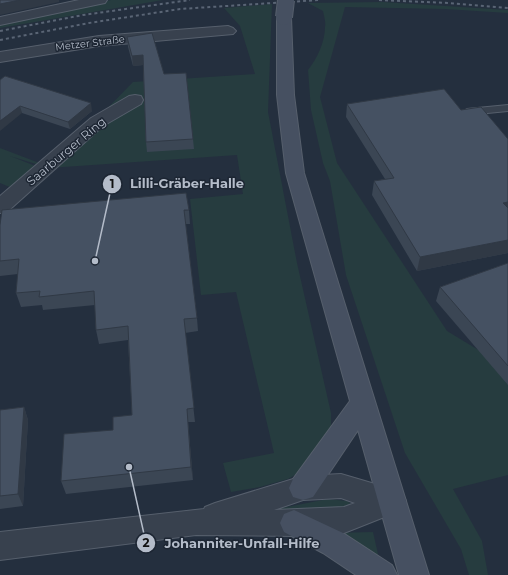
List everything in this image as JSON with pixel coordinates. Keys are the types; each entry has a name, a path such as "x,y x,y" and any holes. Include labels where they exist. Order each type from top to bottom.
{"main road":[{"path":"286,0 283,56 286,110 294,173 414,575"},
{"path":"303,488 363,402"},
{"path":"294,523 333,543 382,575"}],"street":[{"path":"0,21 100,0"},
{"name":"Metzer Straße","path":"0,57 99,41 228,30"},
{"path":"0,72 28,52"},
{"name":"Saarburger Ring","path":"0,207 97,122 135,100"},
{"path":"196,522 303,488 341,486 392,501"},
{"path":"0,546 196,522 294,523 344,520 392,501"}],"lane":[{"path":"460,113 508,108"}],"green space":[{"path":"111,0 163,0 0,28 0,24"},
{"path":"383,2 508,10 508,13 445,9 345,7 320,97 337,163 447,331 480,351 508,378 508,475 453,489 482,541 488,575 469,575 461,549 405,453 346,275 330,181 323,163 311,110 308,70 317,56 322,44 325,33 325,23 323,11 308,3"},
{"path":"272,4 268,112 297,263 331,413 331,433 307,468 288,479 260,487 231,492 223,463 274,453 236,292 201,295 190,199 243,194 237,155 49,168 133,82 255,74 240,26 224,8"},
{"path":"0,148 42,164 36,164 10,156 38,167 12,188 0,183"},
{"path":"328,499 347,501 358,509 337,515 271,510"},
{"path":"373,532 380,563 332,533"}],"building":[{"path":"0,0 20,0 0,4"},
{"path":"152,33 164,74 186,73 193,139 146,142 143,55 132,56 127,37"},
{"path":"5,76 91,103 68,122 20,106 0,121 0,80"},
{"path":"444,89 461,110 481,107 508,139 508,202 503,203 508,208 508,240 420,257 374,181 394,178 347,104"},
{"path":"186,193 189,210 184,210 197,318 184,319 194,408 187,409 191,467 61,481 64,434 113,430 113,417 132,415 128,326 96,330 94,291 39,297 40,291 16,293 19,259 0,261 0,225 2,210"},
{"path":"508,263 508,366 440,287"},
{"path":"24,407 18,494 0,496 0,410"}],"railway":[{"path":"0,31 83,15 190,0"},
{"path":"0,40 89,23 180,9 319,0"},
{"path":"379,0 448,3 508,8"}],"place":[{"name":"Lilli-Gräber-Halle","path":"95,261"},
{"name":"Johanniter-Unfall-Hilfe","path":"129,467"}]}
